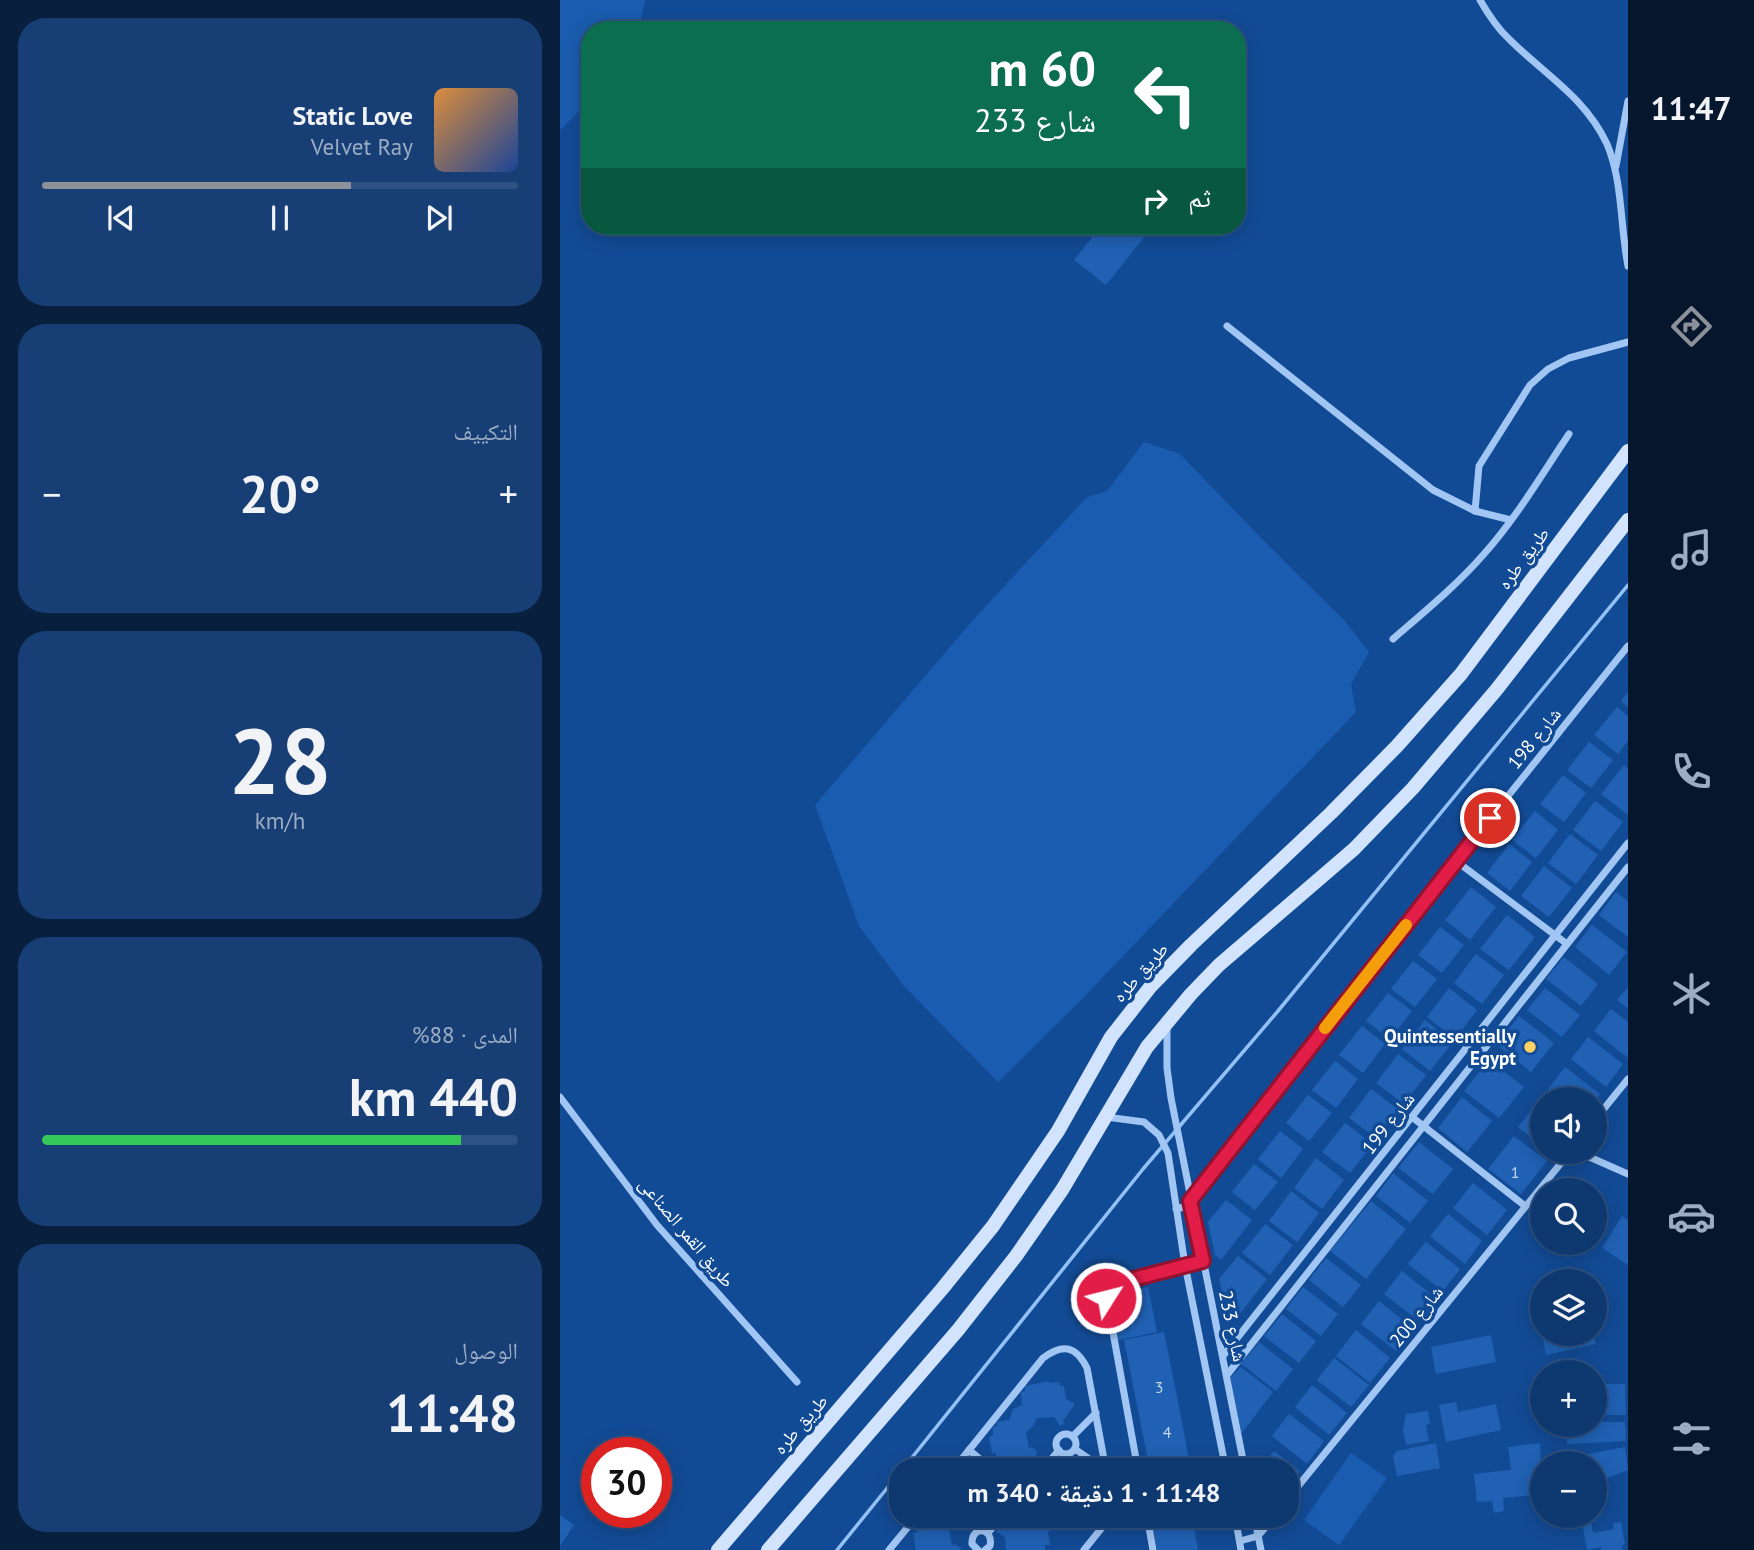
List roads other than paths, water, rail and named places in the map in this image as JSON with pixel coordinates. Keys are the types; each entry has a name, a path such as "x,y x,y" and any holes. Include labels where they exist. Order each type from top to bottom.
{"main road":[{"name":"طريق طره","path":"718,1550 943,1289 993,1226 1058,1131 1111,1037 1151,986 1397,746 1461,674 1628,451"},
{"path":"768,1550 958,1330 1016,1256 1062,1190 1147,1047 1167,1022 1219,965 1354,849 1413,788 1490,698 1628,520"}],"street":[{"path":"1480,0 1508,39 1583,105 1607,146 1615,170 1628,266"},
{"path":"1615,170 1628,101"},
{"path":"1621,142 1628,149"},
{"path":"1227,326 1433,489 1475,511 1511,520"},
{"path":"1475,511 1477,472 1481,460 1530,385 1548,369 1569,358 1628,341"},
{"path":"1393,639 1473,567 1511,520 1569,434"},
{"name":"شارع 198","path":"1176,1209 1184,1207 1190,1201 1628,646"},
{"name":"شارع 199","path":"1223,1356 1628,843"},
{"path":"1456,862 1567,944"},
{"name":"شارع 199","path":"1227,1375 1628,867"},
{"name":"شارع 233","path":"1167,1022 1169,1083 1190,1201 1243,1458"},
{"path":"1607,1105 1628,1079"},
{"name":"طريق القمر الصناعى","path":"560,1097 657,1225 797,1382"},
{"name":"شارع 233","path":"1106,1117 1144,1122 1159,1135 1168,1153 1185,1265 1224,1458"},
{"path":"1412,1117 1525,1206"},
{"name":"شارع 200","path":"1299,1485 1560,1164"},
{"path":"1605,1164 1628,1174"},
{"path":"1136,1458 1107,1294 1114,1284 1203,1261"},
{"path":"963,1458 1042,1357 1054,1349 1069,1348 1081,1356 1087,1368 1104,1458"},
{"path":"1073,1436 1096,1413"},
{"path":"1067,1433 1077,1442 1076,1449 1067,1454 1059,1450 1056,1441 1067,1433"},
{"path":"1076,1449 1089,1458"},
{"path":"969,1450 979,1458"},
{"path":"1052,1458 1059,1450"},
{"path":"893,1549 908,1528"},
{"path":"988,1533 992,1528"},
{"path":"1084,1550 1102,1528"},
{"path":"1149,1528 1153,1550"},
{"path":"1237,1528 1241,1550"},
{"path":"1256,1528 1261,1550"},
{"path":"1240,1541 1258,1536 1265,1528"},
{"path":"976,1550 972,1544 973,1535 978,1530 988,1533 992,1539 991,1548"}],"waterway":[{"path":"912,1458 1143,1169 1278,1011 1628,585"},
{"path":"837,1550 889,1486"}],"place":[{"name":"Quintessentially Egypt","path":"1530,1047"}]}
